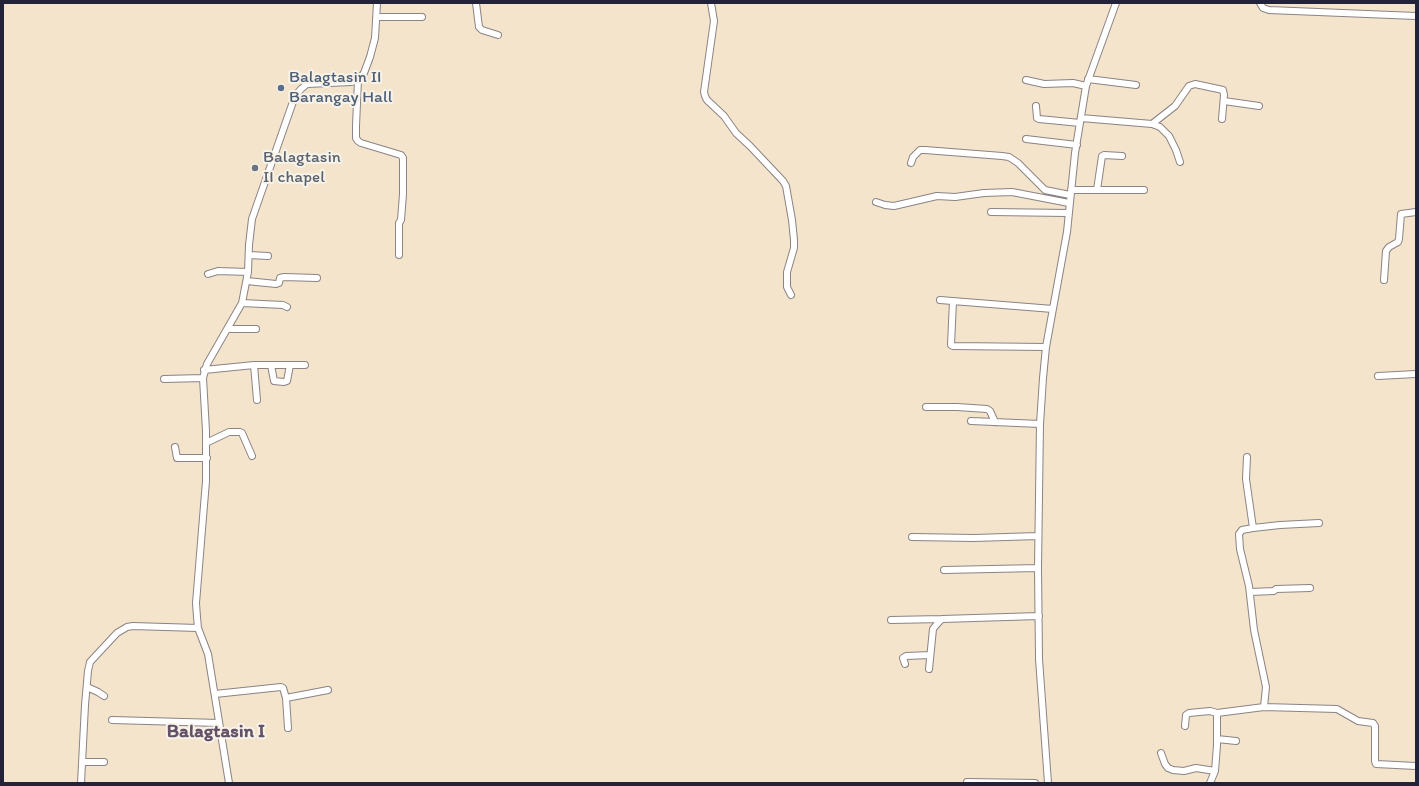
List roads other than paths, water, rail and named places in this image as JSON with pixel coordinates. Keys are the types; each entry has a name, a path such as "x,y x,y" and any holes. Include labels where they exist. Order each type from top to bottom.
{"street":[{"path":"377,3 375,38 364,73 358,80 356,138 360,143 401,155 404,158 403,194 401,220 399,223 399,255"},
{"path":"476,3 478,28 498,35"},
{"path":"711,3 714,13 714,21 704,92 705,96 707,100 724,116 736,133 783,180 786,186 794,240 794,248 787,272 787,287 791,295"},
{"path":"1048,783 1039,659 1038,536 1040,424 1043,378 1046,347 1066,232 1070,193 1086,86 1116,3"},
{"path":"1260,3 1263,8 1269,10 1416,16"},
{"path":"377,16 422,17"},
{"path":"1088,79 1136,85"},
{"path":"229,783 208,654 198,628 196,603 204,515 207,458 203,378 204,370 242,303 247,281 250,228 254,210 295,96 307,84 339,83 358,80"},
{"path":"1026,80 1044,84 1073,83 1086,86"},
{"path":"1152,124 1175,106 1184,92 1191,85 1195,84 1223,90 1224,101 1222,119"},
{"path":"1224,101 1259,106"},
{"path":"1036,106 1037,118 1039,119 1152,124 1160,127 1169,136 1180,162"},
{"path":"1026,139 1077,145"},
{"path":"911,163 913,157 920,150 1002,156 1009,157 1018,163 1045,190 1070,193 1097,190 1144,190"},
{"path":"1097,190 1102,156 1122,156"},
{"path":"876,202 889,206 937,196 955,197 984,193 1012,192 1069,203"},
{"path":"991,212 1068,213"},
{"path":"1384,280 1386,251 1389,247 1398,242 1401,214 1416,212"},
{"path":"249,255 268,256"},
{"path":"208,274 218,271 248,272"},
{"path":"247,281 276,284 279,283 280,278 284,277 317,278"},
{"path":"940,300 1053,309"},
{"path":"953,301 951,345 953,346 1046,347"},
{"path":"242,303 284,305 287,307"},
{"path":"228,329 256,329"},
{"path":"204,370 254,365 305,365"},
{"path":"254,365 257,400"},
{"path":"271,365 274,381 284,382 287,380 290,365"},
{"path":"1378,376 1416,374"},
{"path":"164,379 203,378"},
{"path":"926,407 987,409 990,411 994,422"},
{"path":"971,421 1040,424"},
{"path":"206,443 229,432 240,432 242,433 252,456"},
{"path":"175,447 177,458 207,458"},
{"path":"1247,457 1246,479 1253,528"},
{"path":"1264,707 1266,687 1254,630 1250,592 1240,549 1239,534 1242,530 1253,528 1319,523"},
{"path":"912,537 974,538 1038,536"},
{"path":"944,570 1038,568"},
{"path":"1250,592 1274,591 1276,589 1310,588"},
{"path":"891,620 1039,616"},
{"path":"929,669 933,629 942,619"},
{"path":"81,783 90,662 122,629 133,626 198,628"},
{"path":"905,664 903,658 906,656 930,655"},
{"path":"87,687 104,696"},
{"path":"215,694 281,687 283,688 286,698 288,728"},
{"path":"286,698 328,690"},
{"path":"1185,726 1186,715 1189,713 1210,711 1217,713 1264,707 1337,709 1358,721 1373,723 1375,726 1376,764 1416,766"},
{"path":"1210,783 1215,771 1217,713"},
{"path":"112,720 219,723"},
{"path":"1217,739 1236,741"},
{"path":"1161,753 1165,764 1168,768 1173,770 1184,771 1196,768 1215,771"},
{"path":"82,762 104,762"},
{"path":"967,782 1035,783"}],"place":[{"name":"Balagtasin II Barangay Hall","path":"281,88"},
{"name":"Balagtasin II chapel","path":"255,168"}],"district":[{"name":"Balagtasin I","path":"216,732"}]}
